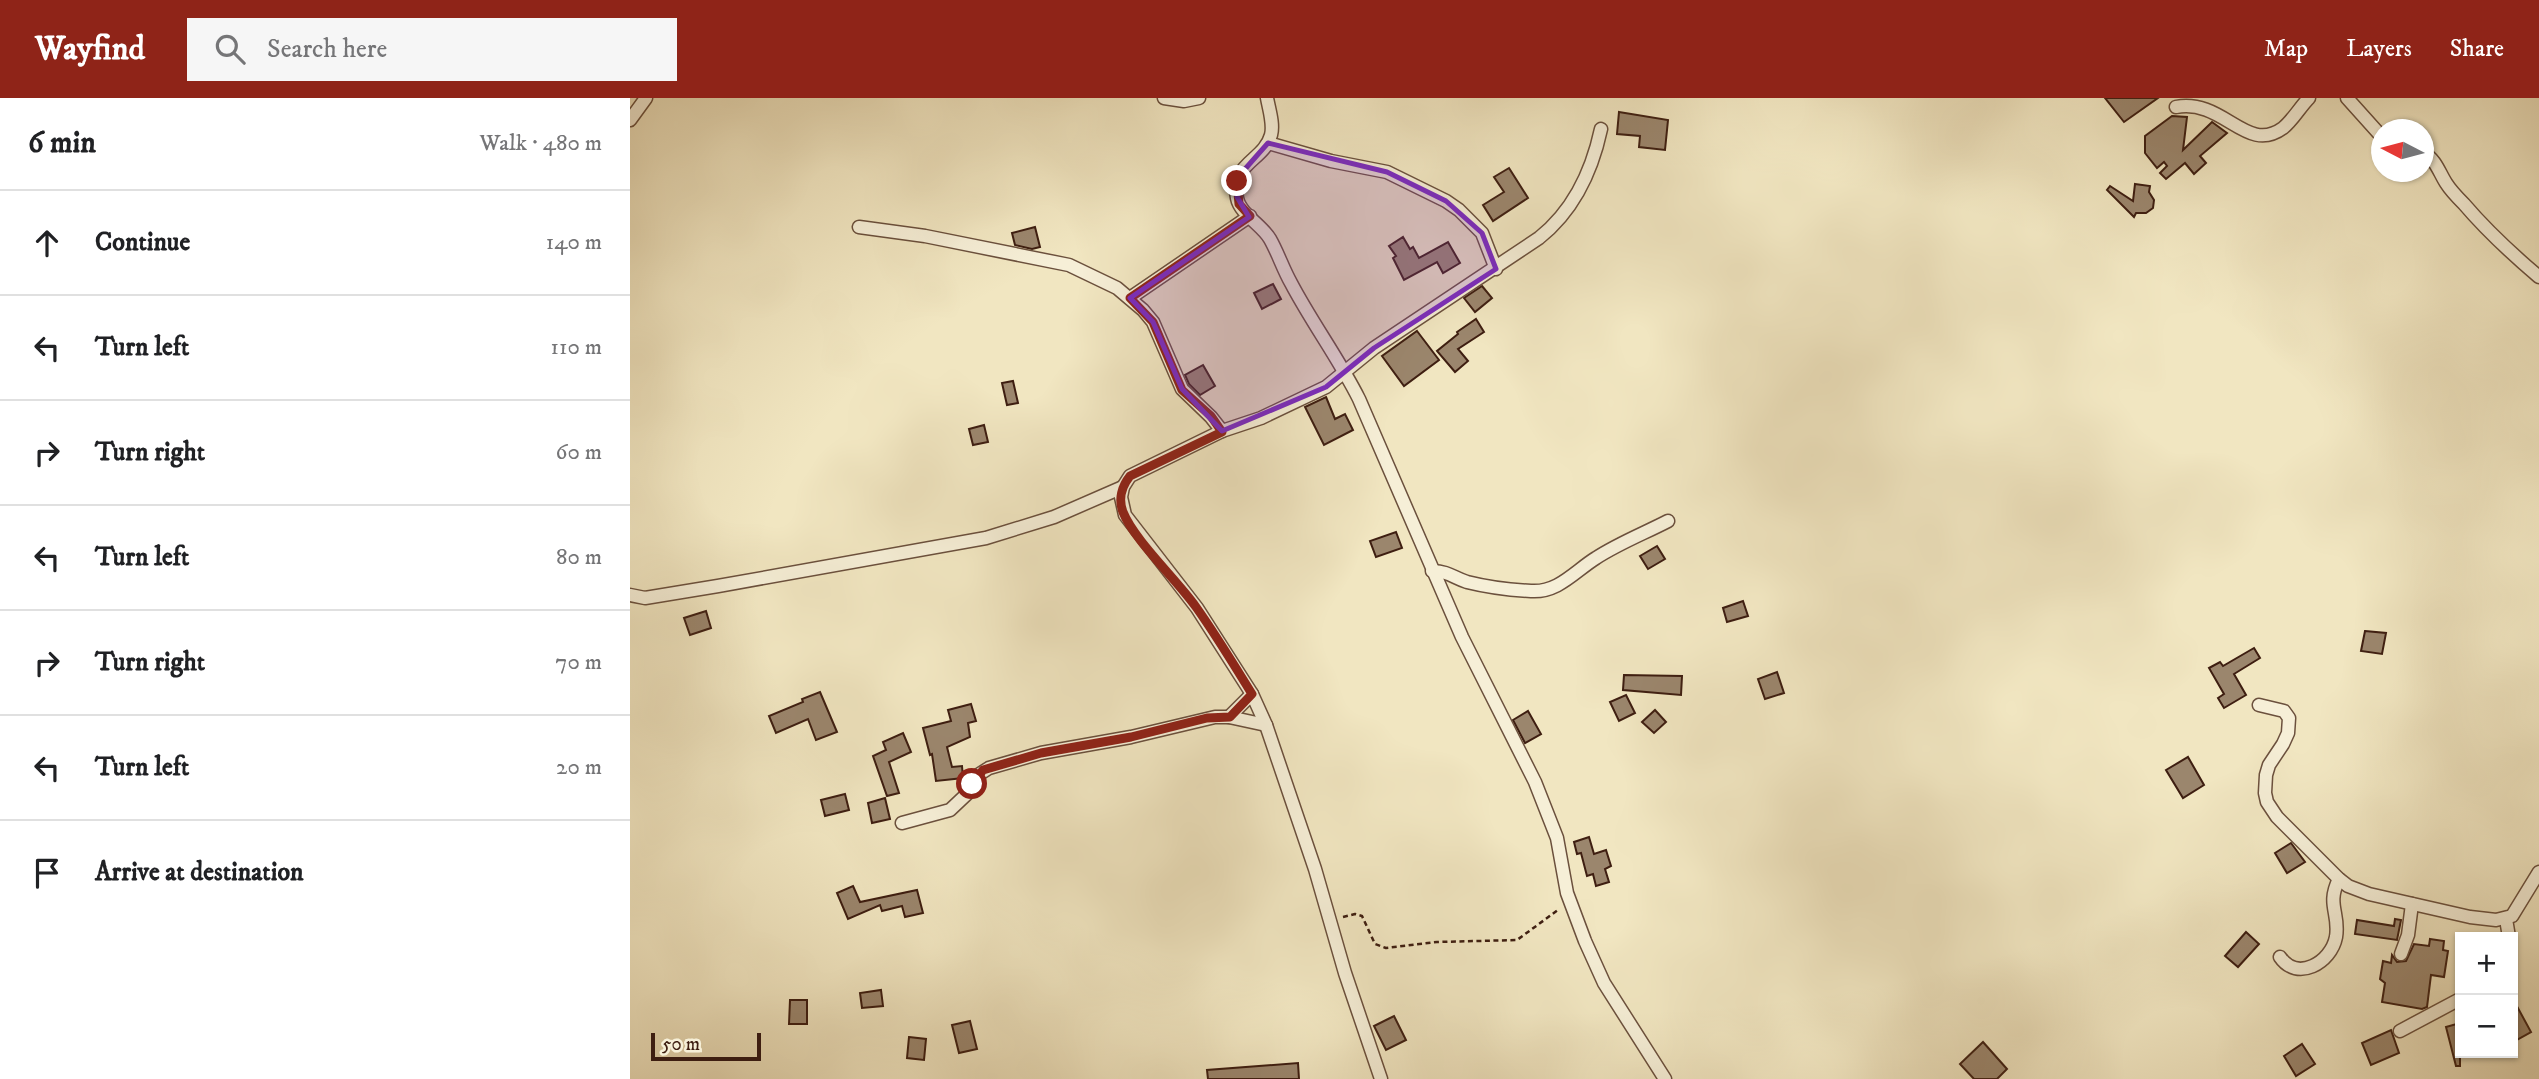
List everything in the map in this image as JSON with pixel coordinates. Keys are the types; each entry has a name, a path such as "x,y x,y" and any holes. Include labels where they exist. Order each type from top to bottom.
{"street":[{"path":"630,120 646,98"},
{"path":"1164,98 1199,98"},
{"path":"1267,98 1272,130 1268,144 1242,168 1236,189 1239,204 1268,236 1290,282 1345,372 1373,428 1462,637 1535,782 1557,838 1570,902 1604,982 1665,1079"},
{"path":"2176,107 2204,100 2251,131 2264,133 2275,132 2285,126 2308,98"},
{"path":"2347,98 2371,125"},
{"path":"1381,1079 1266,725 1252,694 1197,608 1125,515 1121,505 1123,486 1130,476 1145,468 1326,387 1374,348 1546,233 1564,214 1578,193 1596,153 1601,129"},
{"path":"1268,144 1331,161 1387,172 1446,201 1482,233 1496,268"},
{"path":"2434,164 2447,185 2467,208 2505,248 2539,277"},
{"path":"1130,298 1250,216"},
{"path":"859,227 925,236 1069,265 1117,288 1153,322 1182,390 1206,411 1222,432"},
{"path":"630,595 645,598 986,538 1054,517 1123,486"},
{"path":"1432,571 1446,571 1462,580 1481,585 1532,592 1544,591 1556,586 1597,557 1668,521"},
{"path":"1230,717 1252,694"},
{"path":"2259,705 2284,711 2289,718 2288,733 2266,775 2267,802 2277,817 2339,879 2359,891 2483,919 2506,919 2518,910 2539,872"},
{"path":"902,823 954,808 968,793 978,775 989,768 1041,753 1131,737 1207,718 1230,717 1266,725"},
{"path":"2280,957 2290,968 2300,971 2316,965 2331,950 2337,934 2332,897 2339,879"},
{"path":"2401,954 2413,904"},
{"path":"2506,919 2508,932"},
{"path":"2400,1031 2455,1002"}],"path":[{"path":"1331,920 1359,914 1375,944 1386,948 1437,942 1512,941 1521,938 1535,925 1570,902"}],"highlighted area":[{"path":"1268,143 1387,172 1446,201 1482,233 1496,269 1374,348 1326,387 1222,431 1182,389 1153,322 1130,298 1249,217 1237,197 1238,177"}],"building":[{"path":"2105,98 2158,98 2124,122"},
{"path":"1619,112 1668,120 1665,150 1639,147 1640,136 1617,134"},
{"path":"2172,116 2187,117 2183,150 2212,122 2227,133 2200,156 2206,163 2194,174 2185,163 2166,179 2160,173 2167,166 2164,162 2157,168 2145,153 2145,136"},
{"path":"1509,168 1528,198 1493,221 1483,205 1504,192 1494,177"},
{"path":"2135,184 2150,186 2149,192 2154,200 2153,208 2146,213 2136,213 2134,217 2107,190 2110,186 2133,201"},
{"path":"1035,227 1040,247 1032,249 1015,245 1012,233"},
{"path":"1403,237 1419,258 1448,242 1460,263 1443,273 1437,262 1404,280 1393,258 1396,256 1389,246"},
{"path":"1273,284 1281,299 1262,309 1254,293"},
{"path":"1482,286 1492,298 1475,312 1464,298"},
{"path":"1476,319 1484,332 1458,349 1468,361 1455,372 1437,351"},
{"path":"1417,331 1439,360 1404,386 1382,356"},
{"path":"1203,365 1215,386 1200,395 1189,384 1185,375"},
{"path":"1013,381 1018,403 1007,405 1002,383"},
{"path":"1326,397 1335,419 1345,414 1353,430 1324,445 1305,407"},
{"path":"984,425 988,442 973,445 969,429"},
{"path":"1396,532 1402,548 1376,557 1370,541"},
{"path":"1657,546 1665,559 1648,569 1640,556"},
{"path":"1743,601 1748,616 1727,622 1723,608"},
{"path":"706,611 711,628 690,635 684,618"},
{"path":"2365,631 2386,633 2382,654 2361,651"},
{"path":"2254,648 2260,658 2234,674 2246,695 2224,708 2218,698 2224,694 2209,668 2220,662 2223,666"},
{"path":"1777,672 1784,693 1765,699 1758,679"},
{"path":"1624,675 1682,676 1681,695 1623,690"},
{"path":"820,692 837,732 816,740 808,719 776,733 769,716"},
{"path":"1626,695 1635,713 1619,721 1610,702"},
{"path":"971,704 976,721 968,723 970,737 947,747 952,767 962,766 963,778 936,781 932,754 930,755 923,728 951,721 948,710"},
{"path":"1655,710 1666,722 1654,733 1642,722"},
{"path":"1528,711 1541,734 1525,743 1513,720"},
{"path":"903,733 911,752 889,762 899,793 887,796 873,756 886,750 883,742"},
{"path":"2188,757 2204,785 2183,798 2166,770"},
{"path":"845,794 849,810 825,816 821,800"},
{"path":"885,798 890,819 872,823 868,803"},
{"path":"1589,837 1594,854 1606,850 1611,866 1605,869 1609,882 1596,886 1593,874 1587,876 1581,853 1577,854 1574,842"},
{"path":"2291,843 2305,862 2287,873 2275,853"},
{"path":"853,886 860,902 917,890 923,913 905,917 902,906 882,911 880,905 848,919 837,893"},
{"path":"2395,919 2401,920 2397,940 2355,934 2357,920 2394,926"},
{"path":"2246,932 2259,944 2238,967 2225,956"},
{"path":"2430,939 2444,941 2443,950 2448,951 2444,977 2431,975 2427,1007 2422,1009 2382,1002 2385,983 2380,979 2383,961 2391,963 2392,955 2397,962 2406,961 2414,944 2429,946"},
{"path":"881,990 883,1006 862,1008 860,993"},
{"path":"790,1000 807,1000 807,1024 789,1024"},
{"path":"2518,1008 2531,1032 2518,1039"},
{"path":"1394,1016 1406,1040 1386,1050 1374,1026"},
{"path":"970,1021 977,1049 959,1053 952,1025"},
{"path":"2455,1024 2455,1058 2460,1058 2460,1066 2456,1066 2446,1027"},
{"path":"2391,1030 2399,1053 2371,1065 2362,1043"},
{"path":"909,1037 926,1039 924,1060 907,1058"},
{"path":"1983,1042 2007,1069 1997,1079 1974,1079 1960,1064"},
{"path":"2302,1044 2315,1064 2296,1076 2284,1056"},
{"path":"1298,1063 1299,1079 1208,1079 1207,1070"}],"route":[{"path":"972,784 983,770 1041,753 1131,737 1207,718 1230,717 1252,694 1197,608 1132,527 1122,510 1121,497 1123,486 1130,476 1222,432 1211,416 1182,390 1153,322 1130,298 1250,216 1239,204 1237,181"}]}
